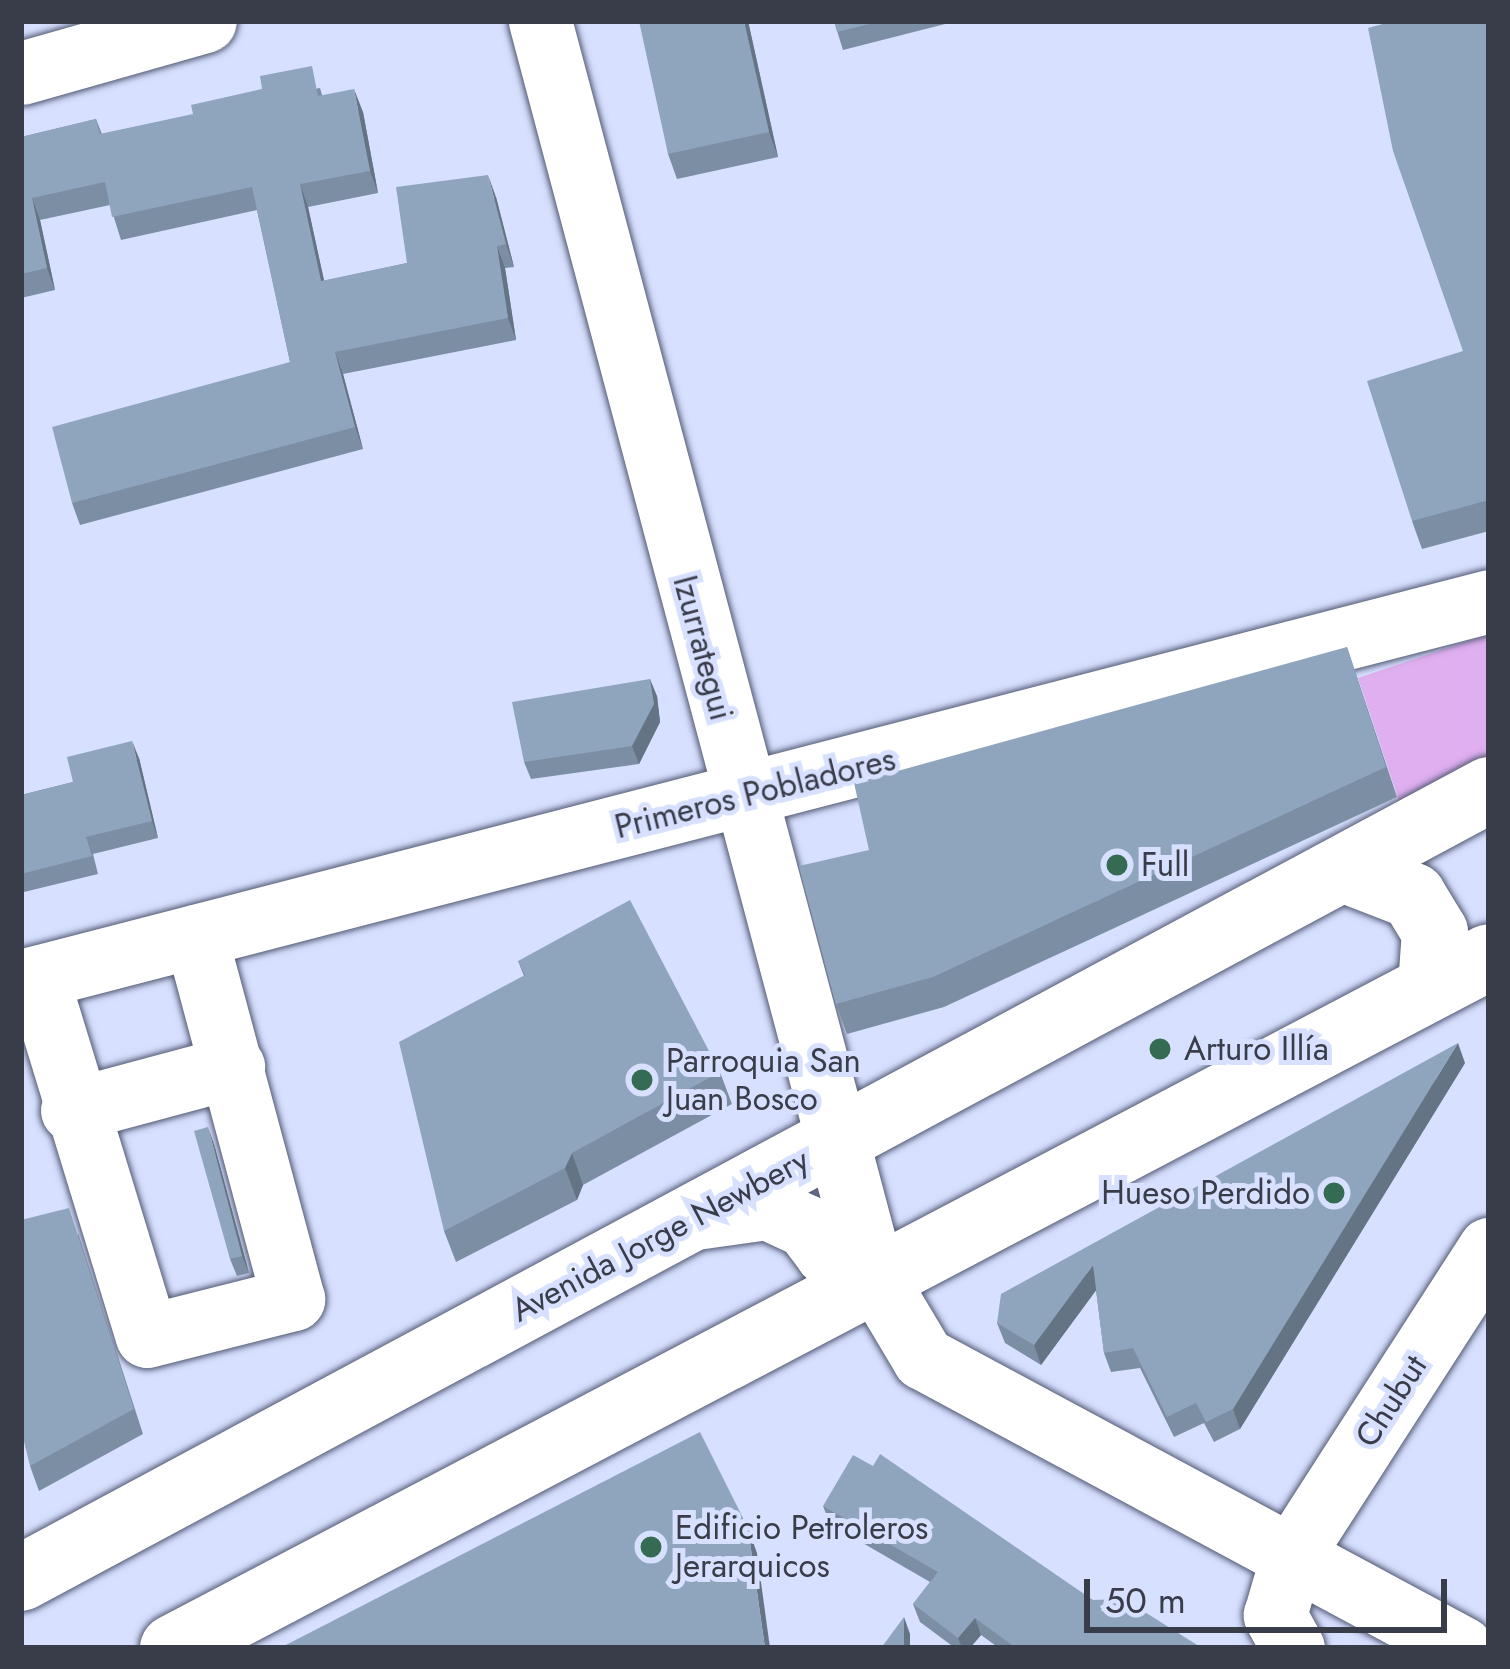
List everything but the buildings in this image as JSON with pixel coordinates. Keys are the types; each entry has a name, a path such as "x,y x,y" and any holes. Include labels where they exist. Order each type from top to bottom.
{"highway":[{"name":"Avenida Jorge Newbery","path":"21,1578 687,1219 1348,871 1489,790"},
{"path":"1348,871 1413,896 1435,932 1431,987"},
{"path":"173,1648 873,1274 1489,957"}],"street":[{"path":"21,73 205,21"},
{"name":"Izurrategui","path":"540,21 742,797 873,1274 923,1358 1462,1648"},
{"name":"Primeros Pobladores","path":"29,979 1489,602"},
{"path":"29,979 146,1336 293,1298 196,936"},
{"path":"72,1110 233,1066"},
{"path":"687,1219 767,1208 806,1226 826,1252 873,1274"},
{"name":"Chubut","path":"1293,1648 1275,1615 1293,1553 1489,1250"}],"shaded area":[{"path":"1489,634 1489,758 1400,804 1358,678"}],"place":[{"name":"Full","path":"1117,865"},
{"name":"Arturo Illía","path":"1160,1049"},
{"name":"Parroquia San Juan Bosco","path":"642,1080"},
{"name":"Hueso Perdido","path":"1334,1193"},
{"name":"Edificio Petroleros Jerarquicos","path":"651,1547"}]}
